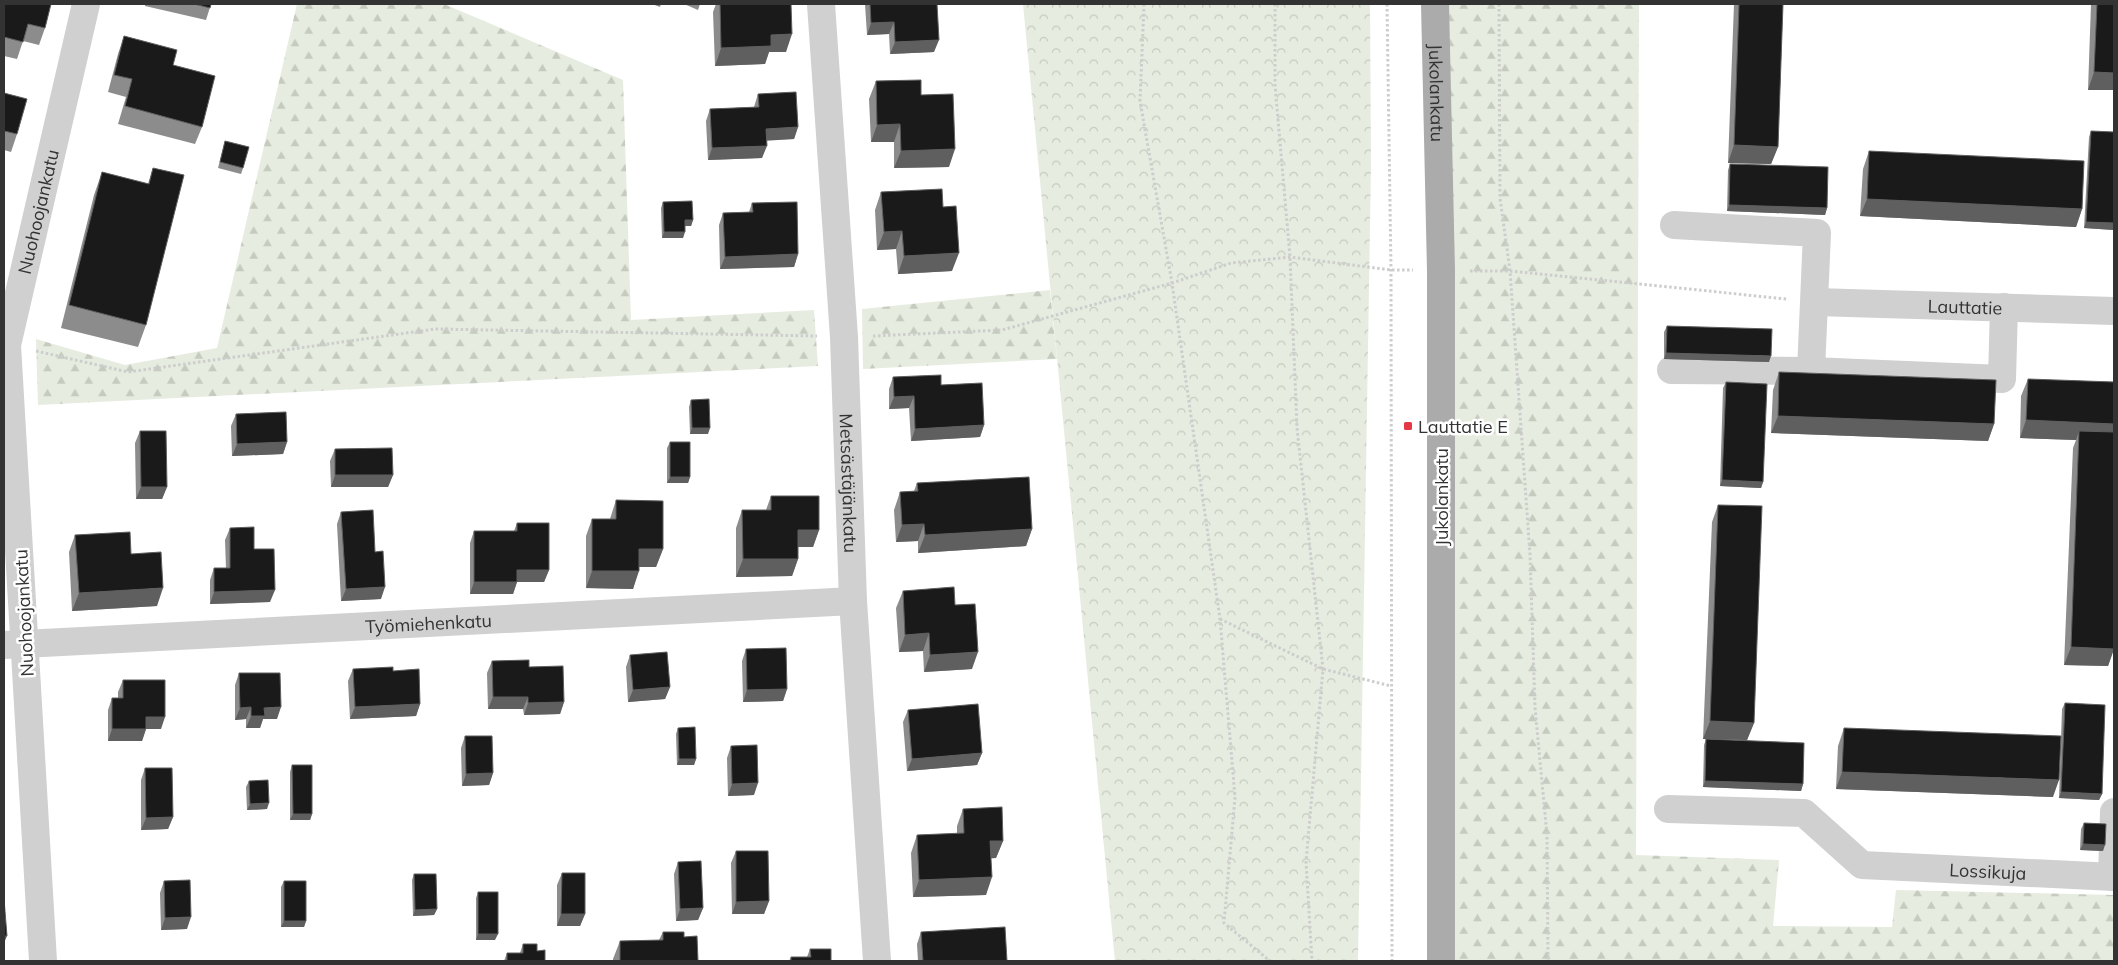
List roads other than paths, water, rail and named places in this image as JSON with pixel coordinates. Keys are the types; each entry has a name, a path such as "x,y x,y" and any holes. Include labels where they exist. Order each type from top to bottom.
{"main road":[{"name":"Jukolankatu","path":"1435,4 1441,271 1441,961"}],"street":[{"name":"Nuohoojankatu","path":"43,961 15,644 5,344 86,4"},
{"name":"Metsästäjänkatu","path":"821,4 844,337 853,601 877,961"},
{"path":"1674,225 1817,234 1812,370"},
{"name":"Lauttatie","path":"1815,302 2114,311"},
{"path":"1671,370 1812,370 2002,379 2004,307"},
{"name":"Työmiehenkatu","path":"15,644 853,601"},
{"name":"Lossikuja","path":"1668,809 1804,813 1862,865 2113,877"},
{"path":"2113,877 2114,812"}],"place":[{"name":"Lauttatie E","path":"1408,426"}]}
